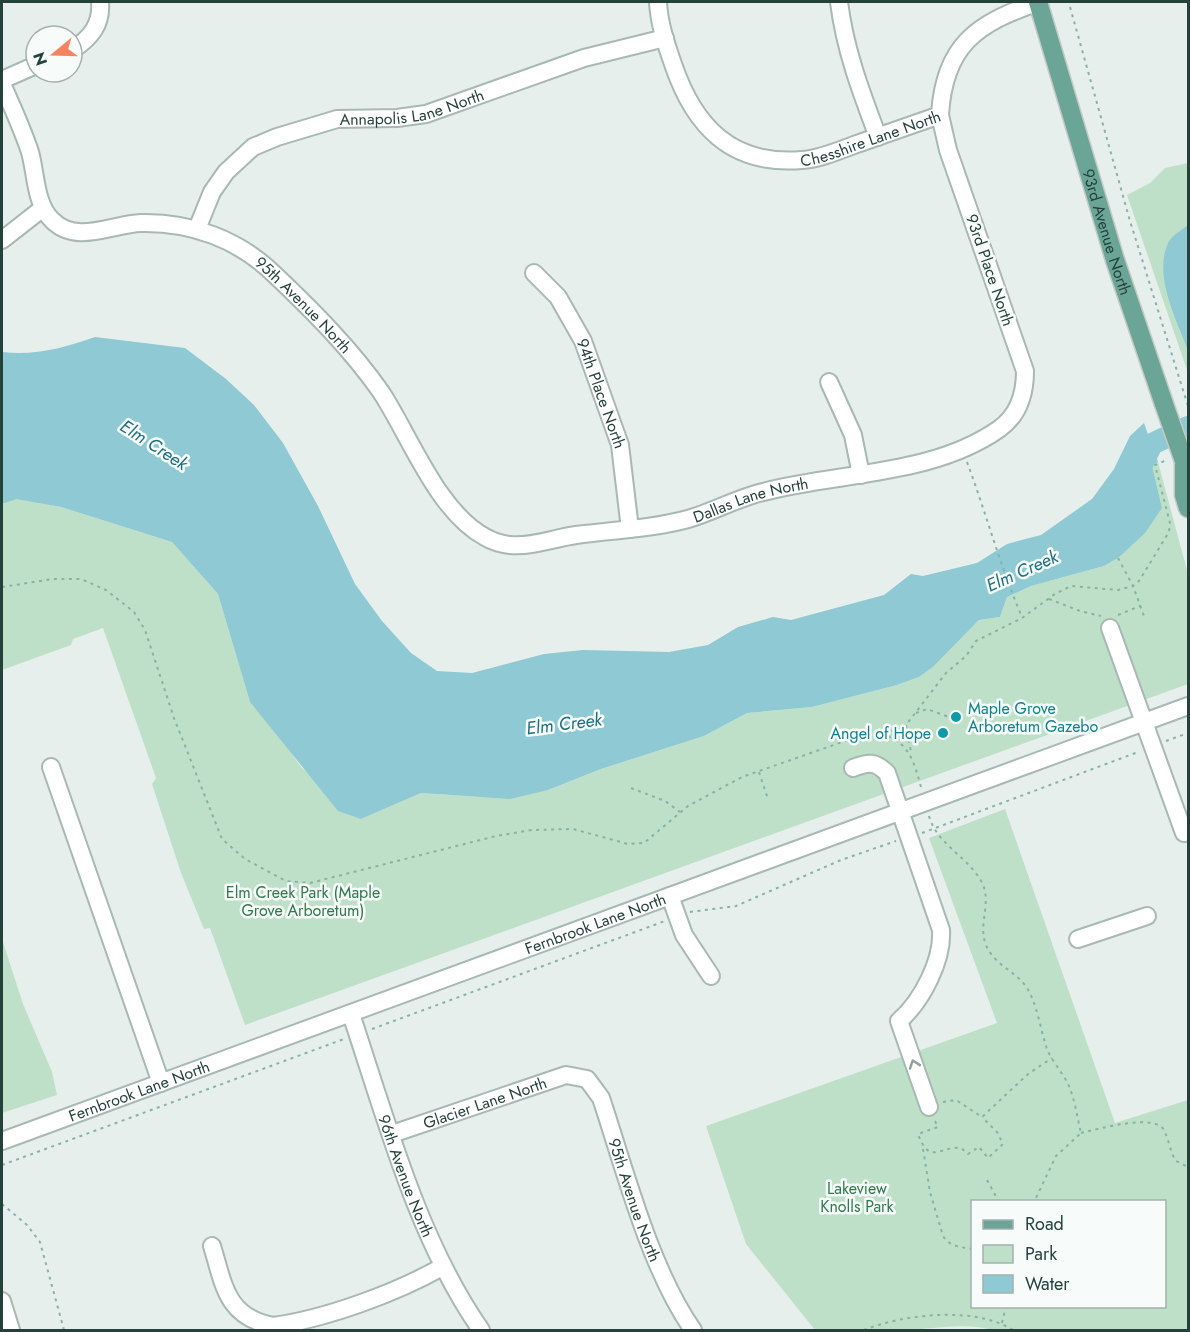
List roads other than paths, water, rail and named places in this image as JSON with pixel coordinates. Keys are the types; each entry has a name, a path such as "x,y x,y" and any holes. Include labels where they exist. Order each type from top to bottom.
{"main road":[{"name":"93rd Avenue North","path":"1038,2 1115,260 1164,404 1181,462 1184,495 1188,508"}],"street":[{"path":"84,42 96,29 101,14 100,2"},
{"name":"Chesshire Lane North","path":"658,2 664,38 691,108 708,129 728,145 751,157 769,160 804,160 940,115 945,77 959,51 970,38 996,18 1038,2"},
{"path":"839,2 843,35 852,68 878,137"},
{"name":"Annapolis Lane North","path":"197,229 212,192 226,172 253,147 277,137 337,119 397,118 426,114 584,58 664,38"},
{"path":"2,240 43,208 30,152 2,82 24,71"},
{"name":"93rd Place North","path":"940,115 948,150 1025,371 1022,401 1008,422"},
{"name":"95th Avenue North","path":"43,208 51,220 74,233 140,223 197,229 232,243 255,257 329,330 381,393 443,495 460,516 484,537"},
{"name":"94th Place North","path":"534,273 558,297 583,341 620,445 630,529"},
{"path":"829,381 853,435 861,475"},
{"name":"Dallas Lane North","path":"484,537 509,545 523,545 688,519 764,491 903,466 961,448 982,439 1008,422"},
{"path":"1109,621 1143,723 1184,833"},
{"name":"Fernbrook Lane North","path":"2,1141 1188,706"},
{"path":"853,768 869,762 878,764 887,773 942,930 942,945 933,972 899,1021 929,1107"},
{"path":"51,767 161,1083"},
{"path":"670,896 677,917 696,956 711,976"},
{"path":"1078,939 1147,916"},
{"name":"96th Avenue North","path":"351,1014 392,1134 442,1267 481,1330"},
{"name":"Glacier Lane North","path":"392,1134 566,1075 576,1075"},
{"name":"95th Avenue North","path":"576,1075 587,1079 601,1098 654,1253 671,1293 693,1330"},
{"path":"212,1246 232,1304 243,1315 257,1323 273,1326 365,1301 400,1288 442,1267"},
{"path":"2,1301 11,1330"}],"water":[{"path":"1188,225 1188,351 1168,298 1163,270 1169,240"},
{"path":"95,337 185,348 226,379 254,405 283,443 318,506 355,584 382,621 411,653 437,671 472,673 544,654 583,650 669,652 708,645 738,627 773,617 791,620 884,595 911,574 923,576 977,563 1007,544 1041,535 1092,499 1114,469 1130,436 1144,423 1158,462 1152,465 1162,508 1145,533 1118,558 1104,566 1031,586 1007,597 1000,617 979,620 933,667 919,677 812,707 747,713 704,736 601,769 548,790 510,799 421,793 361,819 338,811 250,702 218,594 172,542 61,507 16,499 2,504 2,352 26,353 49,350"}],"waterway":[{"name":"Elm Creek","path":"1138,472 1152,444 1188,427"}],"place":[{"name":"Maple Grove Arboretum Gazebo","path":"956,717"},
{"name":"Angel of Hope","path":"943,733"}],"park label":[{"name":"Elm Creek Park (Maple Grove Arboretum)","path":"303,901"},
{"name":"Lakeview Knolls Park","path":"857,1197"}]}
